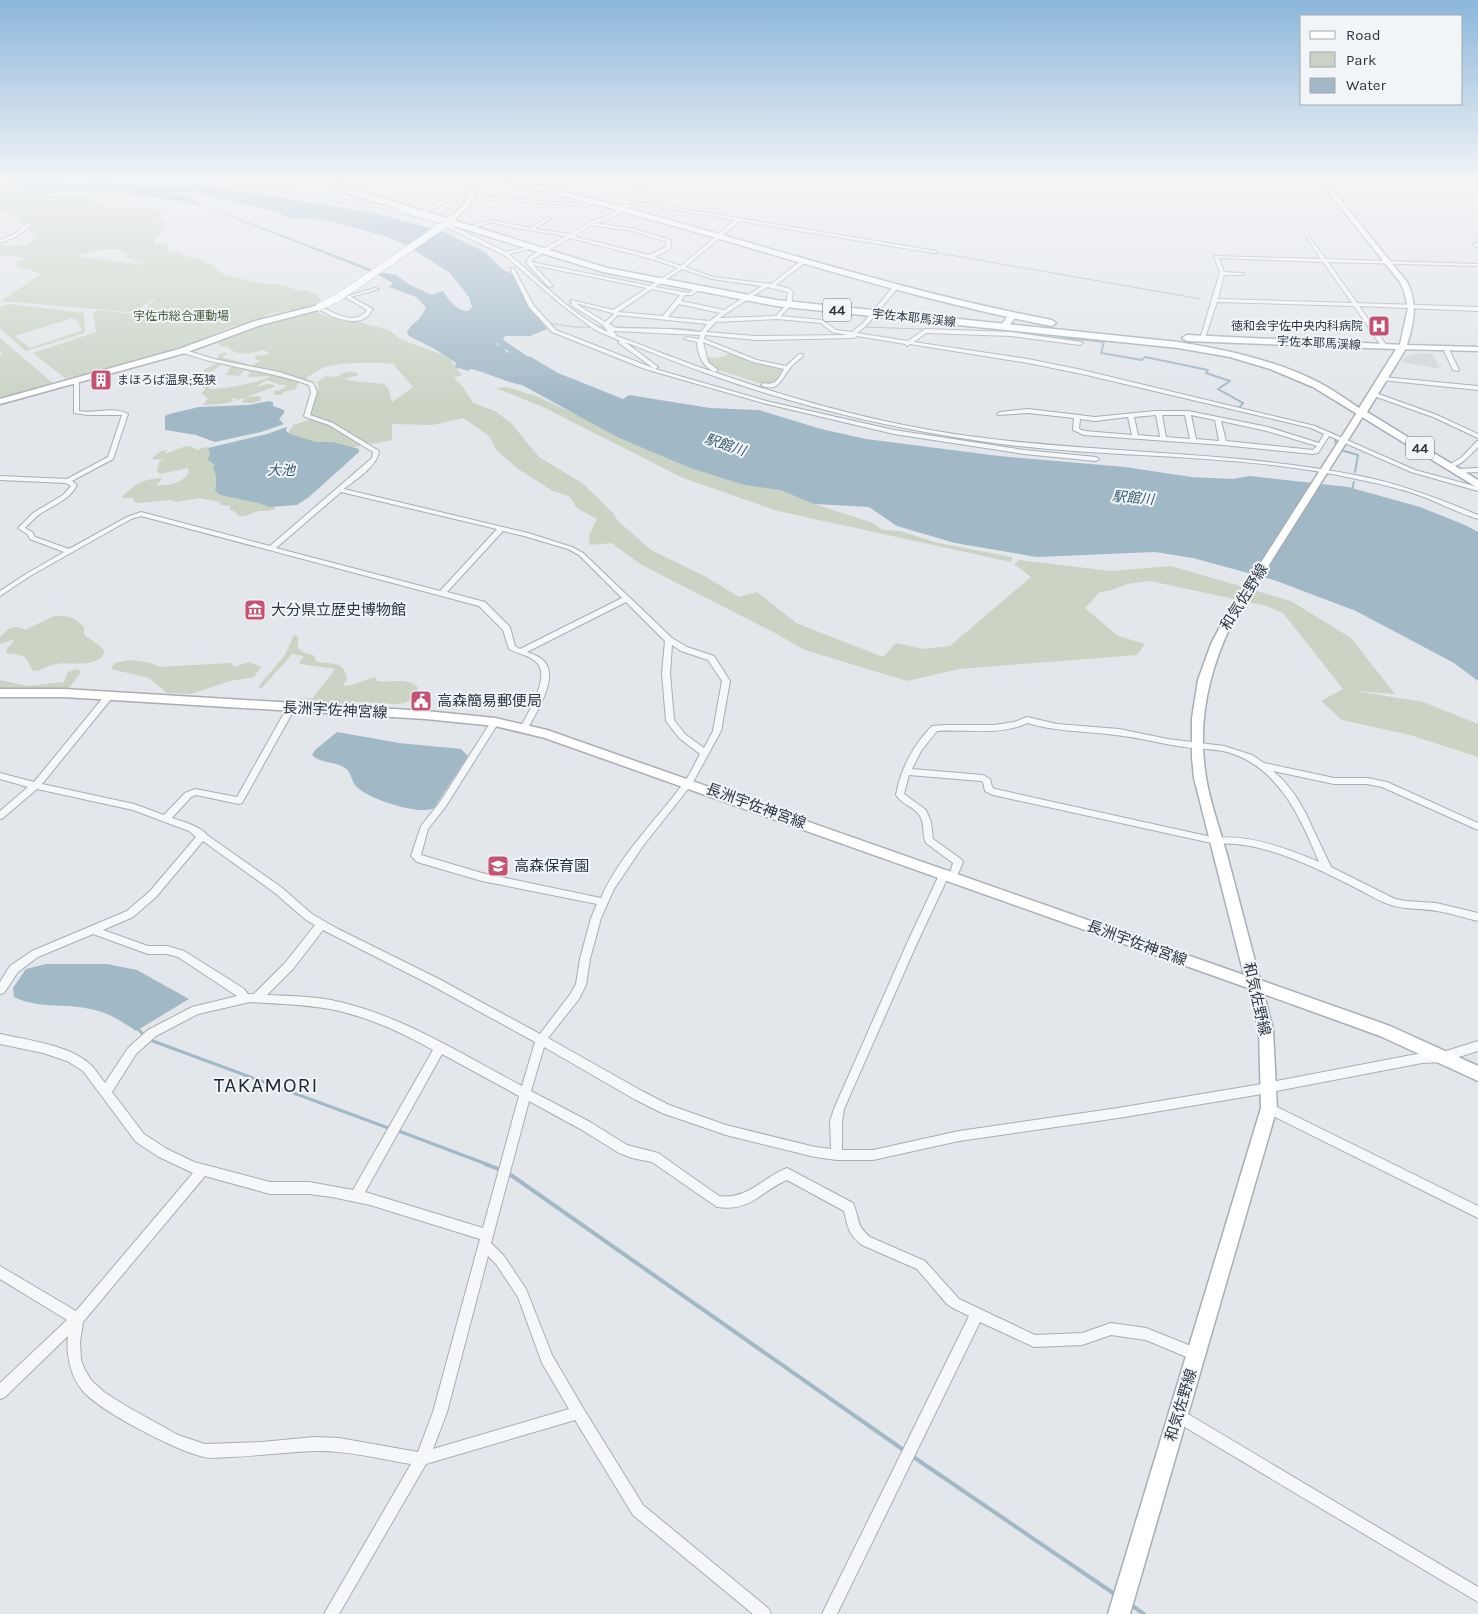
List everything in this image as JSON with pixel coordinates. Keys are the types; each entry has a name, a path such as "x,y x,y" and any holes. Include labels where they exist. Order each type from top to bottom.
{"main road":[{"path":"0,402 76,379 182,351 258,323 319,307 339,298 403,253"},
{"name":"宇佐本耶馬渓線","path":"551,253 606,270 788,305 1004,327 1202,343 1402,348"},
{"name":"宇佐本耶馬渓線","path":"772,253 894,289 1011,317 1103,333 1202,343 1384,346 1402,348"},
{"path":"1361,413 1402,348 1411,318 1412,307 1407,289 1382,253"},
{"name":"宇佐本耶馬渓線","path":"802,262 1011,317"},
{"path":"1004,327 1011,317"},
{"name":"宇佐本耶馬渓線","path":"1202,343 1291,373 1316,385 1454,468 1478,485"},
{"path":"1402,348 1478,351"},
{"path":"1402,348 1478,351"},
{"name":"和気佐野線","path":"1119,1614 1269,1108 1270,1088 1266,1030 1202,787 1197,746 1198,705 1208,663 1226,625 1361,413"},
{"name":"長洲宇佐神宮線","path":"0,693 53,693 426,715 495,722 524,728 566,739 689,782 1385,1031 1478,1074"}],"street":[{"path":"528,263 531,258 539,253"},
{"path":"637,253 712,278 770,286 790,291 788,305 778,317"},
{"path":"650,257 657,253"},
{"path":"605,325 615,312 681,268 698,253"},
{"path":"1321,253 1384,346"},
{"path":"506,254 565,305 597,329 615,338 770,393 811,404 962,436 1010,443 1253,462 1323,472 1373,481 1403,489 1478,517"},
{"path":"1202,343 1222,273 1216,257 1478,266"},
{"path":"801,355 788,368 775,386 769,387 710,368 703,356 700,340 713,321 724,312 770,286 802,262"},
{"path":"528,263 683,294 690,294 698,288"},
{"path":"528,263 539,276 570,302 615,330 670,330 764,338 844,338 854,336 894,289"},
{"path":"512,269 532,307 554,331 620,358 664,373 769,403 894,432 1024,452 1096,459"},
{"path":"1222,273 1242,274"},
{"path":"319,307 340,317 363,317 370,309 347,297 376,289"},
{"path":"664,319 678,302 677,299 683,294"},
{"path":"1215,300 1478,309"},
{"path":"570,302 615,312 664,319 713,321 778,317 822,322 832,331 1082,372 1226,406 1328,433 1413,470 1478,489"},
{"path":"678,302 724,312"},
{"path":"670,330 677,320"},
{"path":"605,325 615,338 664,373"},
{"path":"907,344 925,331 1011,334 1080,343"},
{"path":"687,339 700,340 755,361 788,368"},
{"path":"182,351 235,366 277,373 311,384 314,392 307,416 331,424 368,446 376,453 373,460 272,548"},
{"path":"620,358 632,351"},
{"path":"1447,351 1456,370"},
{"path":"691,366 703,356"},
{"path":"0,478 68,481 112,458 126,416 121,412 94,414 76,412 76,379"},
{"path":"1383,379 1478,388"},
{"path":"1373,394 1435,416 1478,436"},
{"path":"1000,414 1028,411 1077,418 1103,419 1159,413 1188,413 1268,428 1320,445"},
{"path":"1159,413 1163,438"},
{"path":"1188,413 1194,440"},
{"path":"1131,417 1135,436"},
{"path":"1077,418 1076,430 1081,433 1194,440 1316,452 1328,433"},
{"path":"1217,418 1223,443"},
{"path":"1454,468 1478,442"},
{"path":"1454,468 1478,470"},
{"path":"68,481 74,485 72,489 58,502 45,508 21,528 30,533 32,538 70,552"},
{"path":"332,1614 422,1459 440,1412 524,1094 541,1040 578,991 596,918 610,887 640,844 689,782 717,731 726,681 711,658 684,649 669,640 576,551 538,538 339,490"},
{"path":"0,594 28,575 138,514 272,548 482,604 507,629 510,635 510,645 520,652 539,660 546,668 547,674 524,728"},
{"path":"442,592 501,529"},
{"path":"520,652 627,598"},
{"path":"669,640 666,673 670,721 682,736 705,753"},
{"path":"0,816 35,786 109,696"},
{"path":"167,818 188,795 195,792 239,800 291,708"},
{"path":"837,1155 836,1121 839,1109 905,958 949,875 958,862 929,841 928,822 924,813 902,799 900,795 907,772 916,754 935,728 965,730 1002,727 1018,725 1027,720 1046,726 1124,732 1229,750 1263,766 1334,781 1367,781 1384,784 1478,827"},
{"path":"495,722 443,804 424,828 416,856 420,859 482,877 604,902"},
{"path":"1263,766 1281,783 1300,808 1327,869"},
{"path":"907,772 983,778 987,780 988,789 993,792 1216,841 1236,841 1275,849 1327,869 1394,902 1406,905 1436,907 1478,917"},
{"path":"0,776 35,786 121,804 167,818 203,835 322,924 541,1040 666,1109 726,1130 815,1152 837,1155 873,1155 997,1130 1118,1113 1270,1088 1422,1058 1443,1057 1478,1046"},
{"path":"0,990 23,961 35,954 130,914 143,904 203,835"},
{"path":"257,998 289,966 322,924"},
{"path":"93,930 148,950 167,950 181,954 239,991 245,998"},
{"path":"106,1091 132,1051 152,1033 196,1010 245,998 314,1002 349,1010 387,1022 470,1063 586,1126 623,1149 632,1153 654,1157 717,1201 727,1204 735,1203 760,1192 787,1174 849,1207 852,1227 860,1236 866,1241 921,1265 928,1271 947,1297 955,1303 1034,1340 1082,1339 1107,1329 1120,1330 1146,1334 1196,1355"},
{"path":"0,1039 43,1048 70,1057 87,1068 140,1138 164,1152 203,1170 270,1188 309,1188 356,1196 486,1240 522,1293 547,1358 578,1413 638,1510 764,1614"},
{"path":"356,1196 440,1048"},
{"path":"1269,1108 1478,1212"},
{"path":"0,1392 77,1319 203,1170"},
{"path":"0,1272 77,1319"},
{"path":"829,1614 977,1314"},
{"path":"77,1319 74,1342 76,1360 79,1372 86,1385 99,1397 121,1411 193,1448 205,1451 314,1444 339,1445 422,1459 578,1413"},
{"path":"1178,1415 1478,1595"}],"shaded area":[{"path":"1419,353 1433,354 1440,369 1402,362 1404,357"}],"green space":[{"name":"宇佐市総合運動場","path":"0,253 86,253 75,256 146,265 134,261 134,259 125,258 127,255 124,253 181,253 184,256 205,260 204,262 213,265 220,273 256,283 282,285 300,291 305,290 316,294 321,301 314,306 302,309 271,313 259,320 231,327 184,347 128,364 66,379 33,353 96,332 93,312 133,313 148,306 157,297 138,309 129,312 1,301 41,274 16,266 24,258 0,255"},
{"path":"10,304 84,313 85,333 26,351 0,329 0,307","holes":["73,318 81,324 78,325 82,329 80,331 30,348 15,336"]},
{"path":"314,310 329,317 355,321 389,330 400,339 448,357 462,375 454,378 463,387 473,403 495,411 511,423 539,457 582,483 612,512 618,521 651,550 706,577 739,597 757,592 796,623 883,657 896,643 923,649 950,646 1031,577 1014,564 1019,560 1111,571 1171,566 1291,601 1351,638 1395,694 1355,691 1423,702 1478,724 1478,757 1410,735 1342,720 1321,701 1343,689 1283,613 1267,606 1150,581 1127,584 1100,592 1085,608 1118,636 1145,644 1137,655 959,669 907,681 805,650 640,564 612,543 590,545 589,535 597,519 577,508 569,496 553,491 518,469 496,450 490,437 464,418 432,425 392,424 392,440 372,444 362,441 360,446 346,448 287,435 293,425 315,418 309,414 319,388 317,382 326,376 337,377 345,373 357,373 359,375 344,379 384,384 388,388 392,402 413,387 393,364 356,363 336,365 319,370 307,377 308,379 298,382 296,389 283,392 282,395 274,395 274,391 280,390 287,385 280,385 267,380 257,386 267,384 275,385 274,387 246,397 261,396 260,401 251,403 242,402 245,398 237,400 232,398 233,401 222,404 203,405 208,398 201,393 206,389 203,387 211,385 209,389 232,387 271,376 248,377 250,372 246,370 240,376 226,375 231,366 222,364 211,372 203,373 205,369 218,363 214,360 224,352 227,354 221,357 251,365 261,361 255,359 256,357 254,356 271,354 263,350 239,353 230,350 229,347 220,346 217,341 259,324"},
{"path":"0,338 53,383 0,399 0,356 2,356 0,354 3,353 0,351"},
{"path":"732,352 785,368 782,376 769,386 712,368 705,358 722,357"},
{"path":"506,387 536,396 582,417 619,438 690,468 780,490 814,504 873,523 882,530 900,531 938,543 1012,557 1011,562 778,511 683,478 543,407 496,388"},
{"path":"191,446 197,450 206,447 214,450 275,506 275,509 239,516 230,510 230,506 199,498 176,502 170,500 140,503 135,502 132,498 121,498 129,490 148,480 160,478 162,479 156,485 170,485 182,480 189,473 188,468 160,474 157,471 159,462 165,460 151,459 161,451 167,450 165,454"},
{"path":"54,616 74,619 81,624 84,627 84,635 99,645 105,652 100,659 87,663 58,664 33,671 26,658 6,653 15,639 0,644 0,637 11,628 17,627 25,630"},
{"path":"294,635 298,637 298,648 304,653 313,655 317,662 336,664 343,669 347,678 343,686 375,677 377,681 382,682 404,681 414,684 418,688 416,695 405,703 395,704 358,702 345,704 296,704 294,701 297,699 313,698 335,669 301,664 299,663 304,656 292,654 261,689 258,687 285,655"},
{"path":"130,660 151,663 159,667 231,663 234,667 249,662 261,667 254,677 230,681 191,694 167,693 149,678 111,669 114,663"},
{"path":"78,669 81,672 69,688 0,688 0,680 27,686 64,682 68,672"}],"water":[{"path":"324,253 330,253 374,270 371,272"},
{"path":"419,253 486,253 503,270 512,274 528,305 547,329 530,336 506,336 497,341 497,345 503,346 506,352 531,357 558,373 623,399 629,395 710,408 759,410 821,429 866,439 999,456 1125,467 1191,477 1232,479 1250,476 1348,487 1420,507 1478,532 1478,681 1454,663 1356,611 1274,580 1193,558 1155,552 1037,557 955,543 897,526 869,507 814,504 780,490 745,485 690,468 619,438 522,385 471,369 468,371 455,367 456,363 433,348 409,336 407,333 409,329 421,316 426,307 416,297 389,287 393,283 377,274 379,272 396,275 410,285 432,295 443,291 457,307 468,311 472,307 469,297 450,273"},
{"path":"273,402 273,406 284,410 279,419 284,424 261,432 215,442 196,435 165,430 165,416 169,414 199,407 249,405"},
{"name":"大池","path":"287,427 286,431 290,434 316,442 333,442 359,449 359,452 309,497 297,505 269,507 259,503 220,495 215,491 216,480 213,469 215,465 208,460 210,453 208,448 267,434"},
{"path":"337,732 399,743 461,749 468,756 434,808 418,810 406,808 363,792 355,785 345,768 320,760 312,755 315,750"},
{"path":"46,964 107,964 137,970 189,999 136,1031 114,1017 97,1010 32,1003 14,997 13,988 26,969"}],"waterway":[{"path":"941,253 1201,299"},
{"path":"547,323 575,327 607,327"},
{"name":"駅館川","path":"487,324 496,338 537,367"},
{"path":"612,327 687,329 704,332"},
{"path":"863,327 977,331"},
{"path":"1017,333 1081,340"},
{"path":"1069,338 1104,342 1101,353 1142,360 1145,357 1208,370 1206,373 1230,381 1218,389 1243,403 1239,408 1242,409"},
{"path":"1315,427 1334,434 1337,449 1358,455 1355,472"},
{"path":"1352,490 1354,482"},
{"path":"138,1029 144,1035"},
{"path":"150,1040 391,1129"},
{"path":"396,1130 489,1165"},
{"path":"485,1164 501,1170"},
{"path":"508,1173 905,1451"},
{"path":"912,1456 1116,1595"},
{"path":"1131,1605 1144,1614"}],"place":[{"name":"徳和会宇佐中央内科病院","path":"1379,326"},
{"name":"まほろば温泉;菟狭","path":"101,380"},
{"name":"大分県立歴史博物館","path":"255,610"},
{"name":"高森簡易郵便局","path":"421,701"},
{"name":"高森保育園","path":"498,866"}],"district":[{"name":"TAKAMORI","path":"266,1085"}]}
